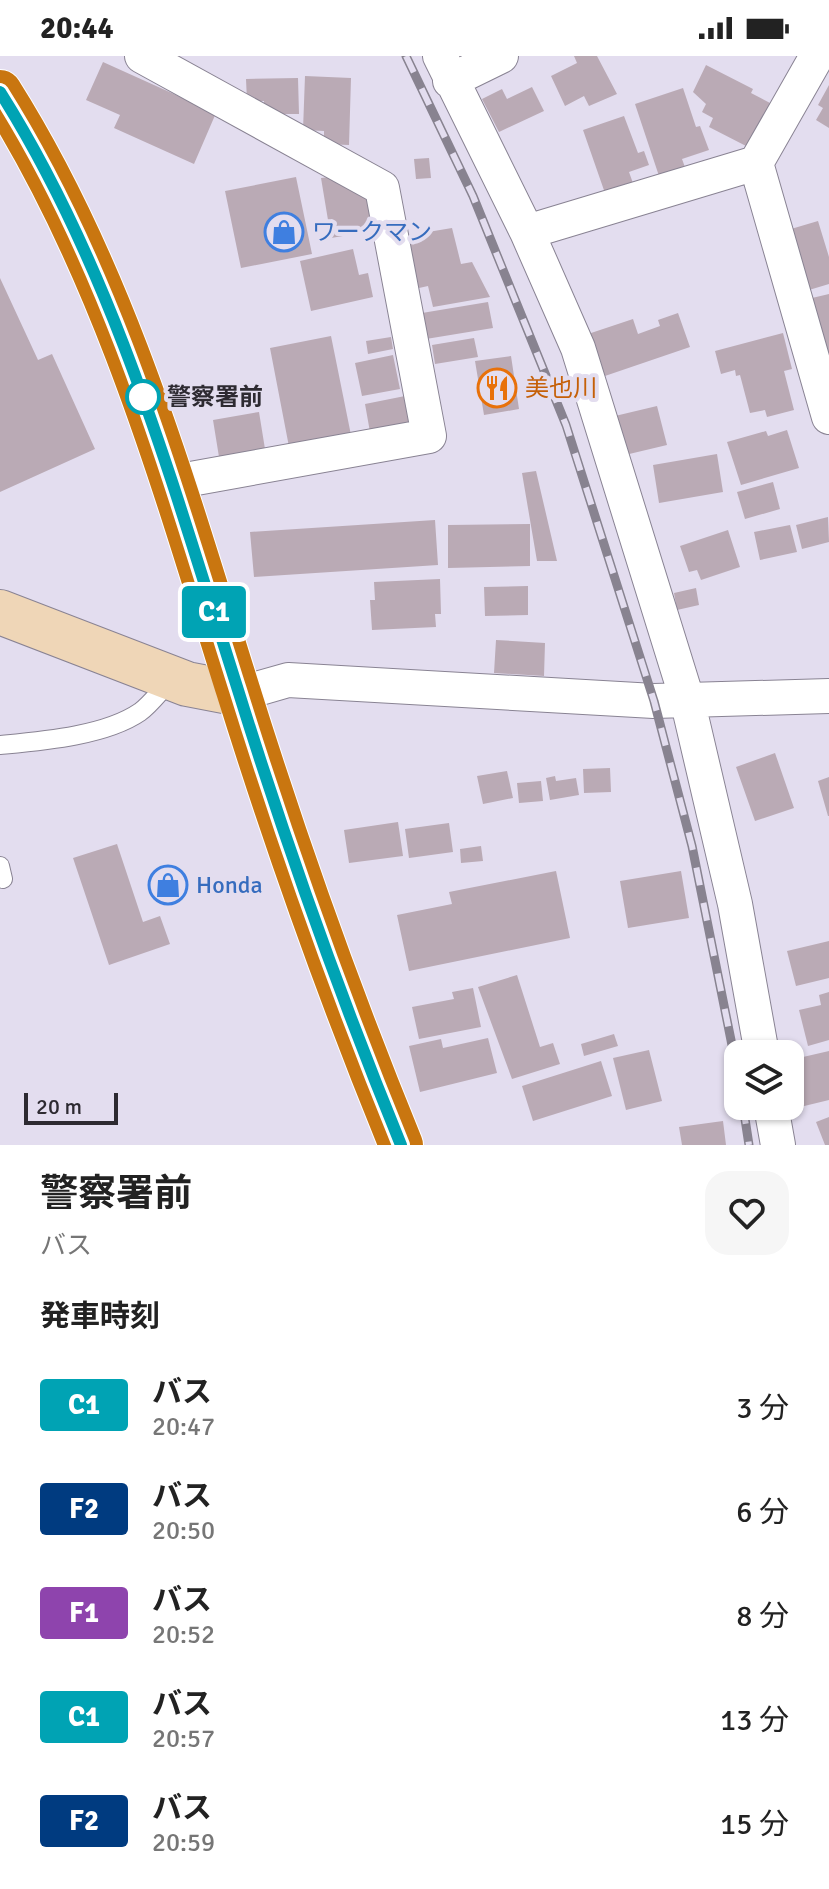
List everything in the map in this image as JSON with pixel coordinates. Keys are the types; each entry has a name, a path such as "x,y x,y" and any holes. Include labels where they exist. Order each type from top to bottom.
{"highway":[{"path":"0,92 41,157 70,221 174,482 239,694 355,1033 401,1145"}],"street":[{"path":"142,56 382,188 429,436 174,482"},
{"path":"501,56 445,68 527,232 578,348 687,699 735,904 759,1040"},
{"path":"527,232 756,163 817,56"},
{"path":"756,163 829,417"},
{"path":"0,612 173,678 239,694 288,680 582,697 687,699 829,696"},
{"path":"774,1120 778,1145"}],"lane":[{"path":"0,745 61,739 119,721 140,712 173,678"}],"building":[{"path":"574,56 597,56 617,94 589,106 584,96 565,106 551,76 577,63"},
{"path":"103,62 216,113 194,164 114,128 120,115 86,100"},
{"path":"706,65 753,89 751,93 770,103 748,147 709,127 713,118 702,112 706,104 693,92"},
{"path":"305,76 351,78 349,145 324,144 324,131 303,130"},
{"path":"298,78 299,114 264,114 264,101 247,101 246,79"},
{"path":"829,85 829,128 816,120 823,108 818,105"},
{"path":"532,87 544,111 499,132 482,99 502,89 507,99"},
{"path":"683,88 696,127 700,126 709,150 682,159 686,170 660,179 635,104"},
{"path":"624,116 638,153 644,151 649,165 629,172 634,186 606,196 583,130"},
{"path":"429,158 431,178 416,179 414,159"},
{"path":"339,176 371,187 378,230 331,238 321,178"},
{"path":"296,177 312,254 241,268 225,191"},
{"path":"818,221 829,257 829,284 809,290 791,229"},
{"path":"452,228 461,264 472,262 490,297 433,307 428,286 410,290 401,244 419,241 416,234"},
{"path":"353,249 359,275 368,273 373,297 311,311 300,261"},
{"path":"0,278 38,360 52,354 95,449 0,492"},
{"path":"829,294 829,362 828,362 812,298"},
{"path":"488,302 493,328 426,339 422,313"},
{"path":"678,313 690,347 602,377 588,334 633,319 638,334 660,326 658,320"},
{"path":"783,333 792,369 784,371 794,410 767,417 765,410 750,413 740,375 736,376 735,370 721,374 715,351"},
{"path":"331,336 352,440 290,452 270,348"},
{"path":"391,337 393,349 368,354 366,341"},
{"path":"474,338 478,357 435,364 432,345"},
{"path":"393,355 400,389 362,396 355,363"},
{"path":"511,356 519,409 484,415 475,361"},
{"path":"410,395 415,423 370,432 365,404"},
{"path":"657,406 667,445 625,455 615,416"},
{"path":"259,412 265,449 219,457 213,420"},
{"path":"787,430 799,468 741,485 727,442 766,431 768,436"},
{"path":"717,454 723,492 659,503 653,465"},
{"path":"536,471 557,561 537,561 522,473"},
{"path":"773,482 780,509 745,519 737,492"},
{"path":"828,517 829,542 802,549 796,525"},
{"path":"435,520 438,565 254,577 250,532"},
{"path":"530,524 530,566 448,568 448,525"},
{"path":"790,525 797,552 760,560 754,532"},
{"path":"728,530 740,567 701,580 697,570 689,572 680,546"},
{"path":"440,579 441,614 435,614 436,627 372,630 370,600 375,600 374,582"},
{"path":"528,586 528,615 485,616 484,587"},
{"path":"696,588 699,605 677,610 674,593"},
{"path":"496,640 545,643 544,676 494,673"},
{"path":"775,753 794,808 755,821 736,767"},
{"path":"610,768 611,792 584,793 583,769"},
{"path":"507,771 513,798 483,804 477,776"},
{"path":"555,776 556,781 576,778 579,795 550,800 546,778"},
{"path":"829,777 829,816 828,816 818,781"},
{"path":"541,781 543,801 519,803 517,783"},
{"path":"398,822 403,856 349,863 344,830"},
{"path":"449,823 453,852 409,858 405,829"},
{"path":"117,844 143,922 160,916 170,944 109,965 73,858"},
{"path":"481,846 483,861 461,863 460,849"},
{"path":"556,871 570,938 409,971 397,915 452,904 449,892"},
{"path":"681,871 689,918 628,928 620,881"},
{"path":"829,941 829,978 796,986 787,951"},
{"path":"517,975 540,1047 553,1043 560,1064 512,1079 478,987"},
{"path":"473,988 481,1027 419,1039 412,1007 454,999 452,992"},
{"path":"829,992 829,1040 808,1046 799,1010 821,1005 819,995"},
{"path":"614,1034 618,1046 584,1056 581,1044"},
{"path":"488,1038 497,1073 420,1092 409,1046 441,1039 443,1048"},
{"path":"649,1050 662,1101 626,1110 613,1058"},
{"path":"829,1051 829,1100 804,1106 804,1057"},
{"path":"601,1061 612,1096 533,1121 522,1086"},
{"path":"829,1117 829,1145 825,1145 816,1122"},
{"path":"723,1121 726,1145 682,1145 679,1127"}],"railway":[{"path":"406,56 473,196 566,425 654,701 692,846 731,1040"},
{"path":"745,1120 749,1145"}],"bus line":[{"name":"C1","path":"0,92 41,157 143,396 174,482 239,694 355,1033 401,1145"}],"place":[{"name":"ワークマン","path":"284,232"},
{"name":"美也川","path":"497,388"},
{"name":"警察署前","path":"143,397"},
{"name":"Honda","path":"168,885"}]}
